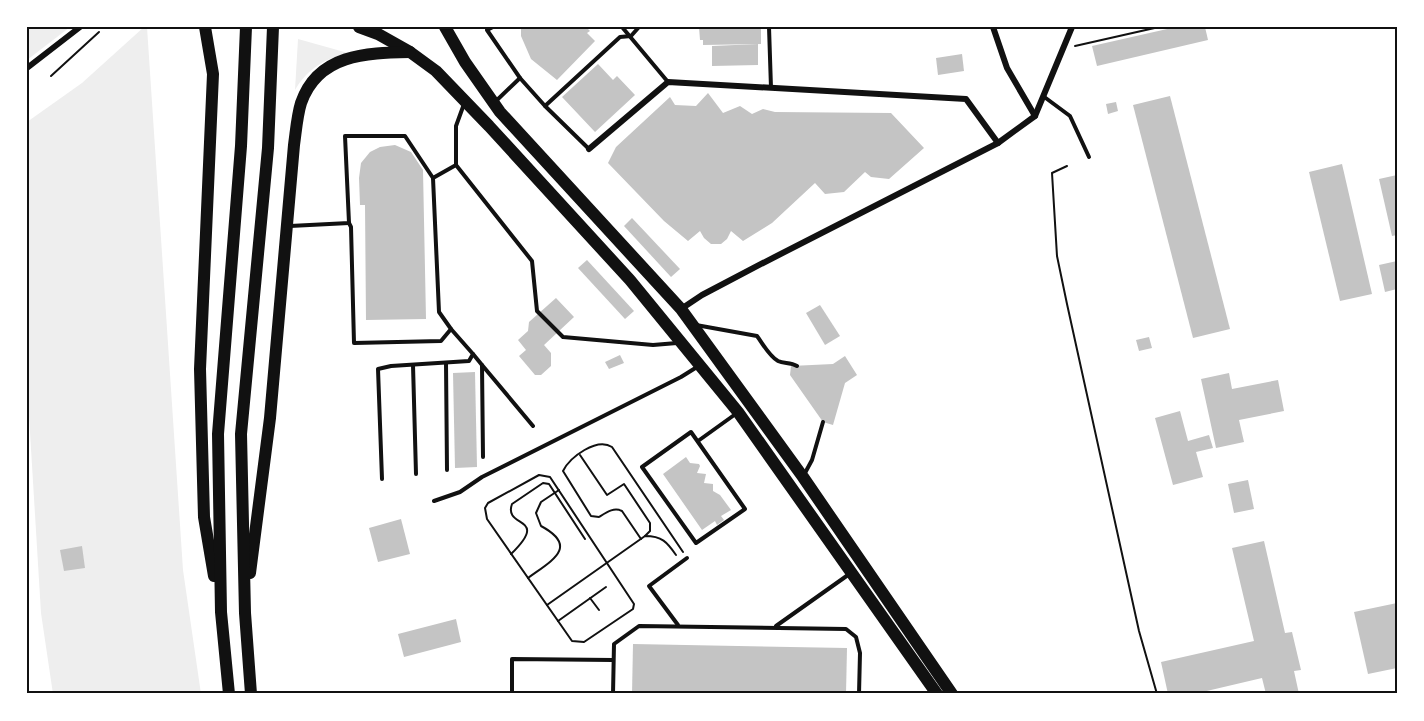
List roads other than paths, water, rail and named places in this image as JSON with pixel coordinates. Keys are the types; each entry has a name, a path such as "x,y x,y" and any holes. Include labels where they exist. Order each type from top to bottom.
{"main road":[{"path":"205,27 213,74 200,369 204,517 221,612 229,694"},
{"path":"221,612 218,434 241,146 246,27"},
{"path":"251,694 245,613 241,434 267,148 273,27"},
{"path":"359,27 378,34 410,52 436,71 630,279 738,412 937,694"},
{"path":"445,27 493,103 681,309 803,477 952,694"},
{"path":"245,613 270,418 294,145 301,103 316,75 332,65 365,54 410,52"}],"street":[{"path":"27,68 80,27"},
{"path":"993,27 1007,68 1035,116"},
{"path":"681,309 753,268 998,143 1035,116 1072,27"},
{"path":"589,149 668,81 966,99 998,143"}],"lane":[{"path":"494,27 486,29 519,78 589,149"},
{"path":"622,27 668,81"},
{"path":"545,106 620,37 631,36 639,27"},
{"path":"769,27 771,88"},
{"path":"493,103 519,78"},
{"path":"1043,96 1070,116 1089,157"},
{"path":"465,101 456,126 456,165 532,261 537,311 563,337 653,345 682,343"},
{"path":"451,329 441,341 354,343 351,227 345,136 405,136 433,178 439,312 533,426"},
{"path":"433,178 456,165"},
{"path":"287,226 349,223"},
{"path":"692,325 757,336 775,359 797,366"},
{"path":"382,479 378,369 391,366 469,361 472,354"},
{"path":"446,363 447,470"},
{"path":"434,501 460,492 482,477 681,377 700,364"},
{"path":"413,365 416,474"},
{"path":"482,365 483,457"},
{"path":"698,441 738,412"},
{"path":"803,477 812,460 823,423"},
{"path":"692,432 698,441 745,509 696,543 642,467 692,432"},
{"path":"678,626 649,586 687,558"},
{"path":"776,627 851,573"},
{"path":"613,694 614,644 639,626 678,626 846,629 856,637 860,653 859,694"},
{"path":"512,694 512,659 614,660"}]}
